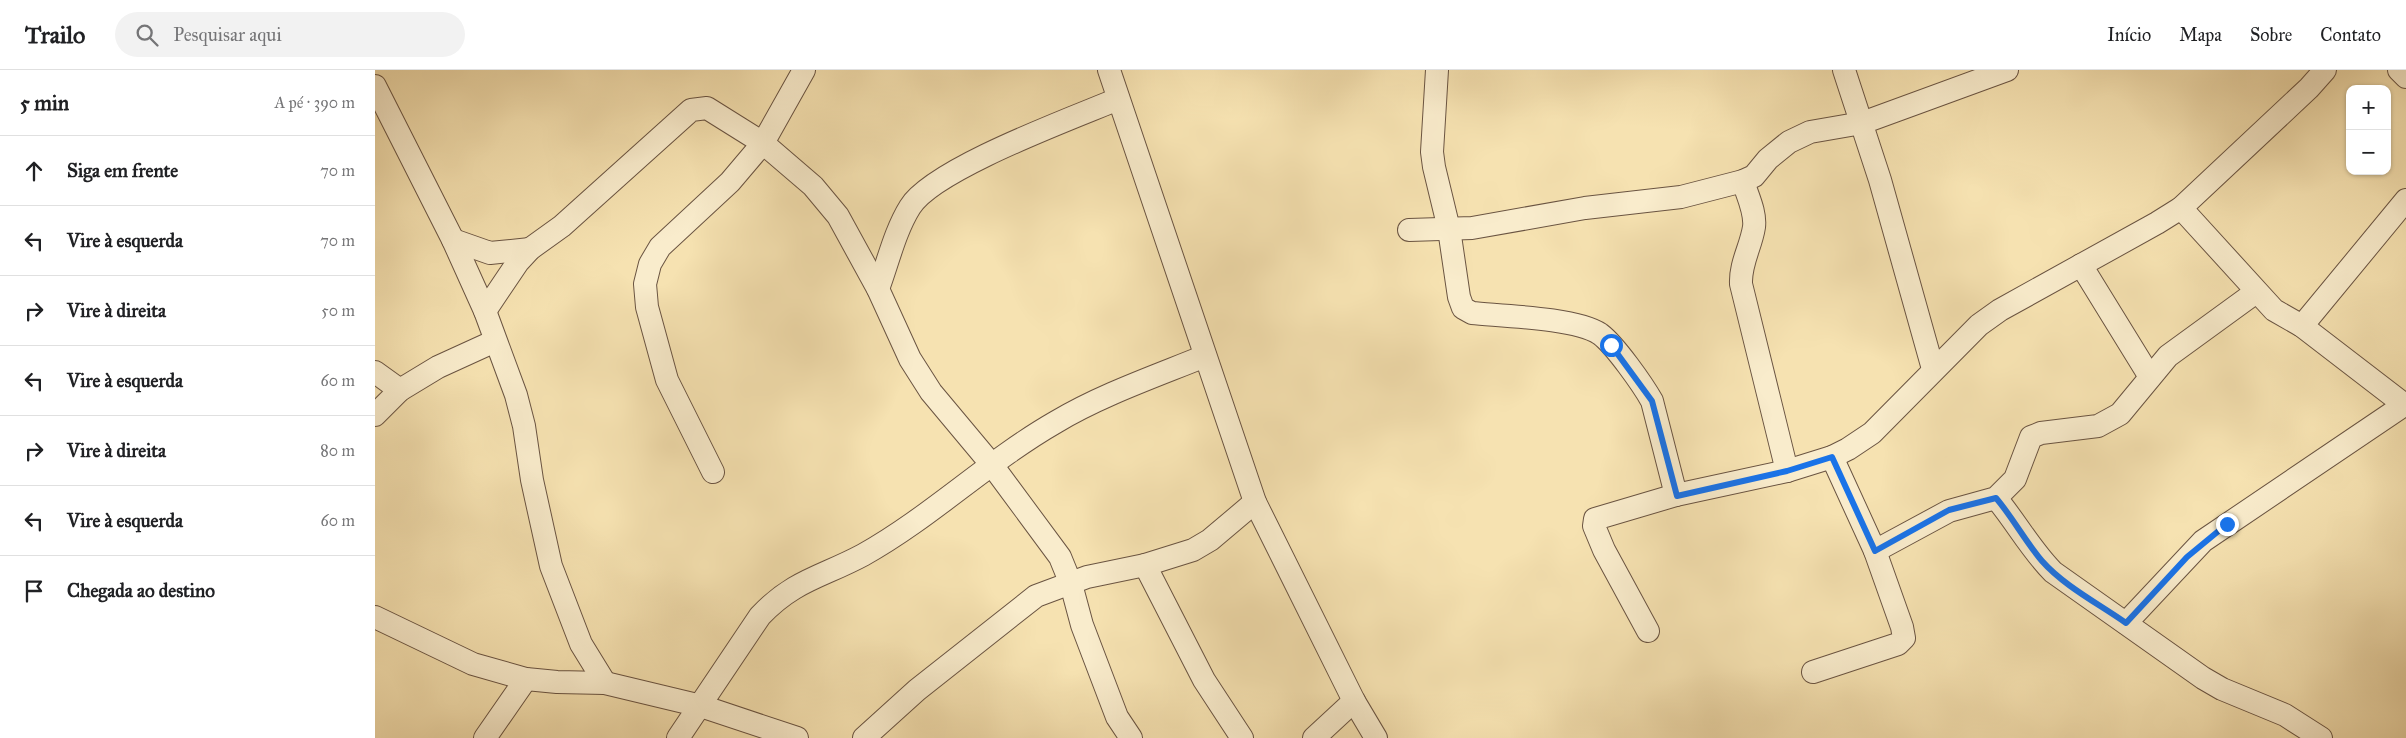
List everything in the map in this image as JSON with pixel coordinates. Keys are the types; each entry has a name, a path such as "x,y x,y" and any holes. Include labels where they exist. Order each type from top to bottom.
{"street":[{"path":"713,472 667,380 647,307 645,284 650,264 661,247 729,182 763,143 804,70"},
{"path":"1109,70 1255,502 1354,701 1376,738"},
{"path":"1437,70 1432,152 1449,229 1459,298 1463,308 1472,312 1570,324 1600,334 1611,345 1652,401 1677,496"},
{"path":"1844,70 1863,123 1933,369"},
{"path":"1409,230 1472,228 1585,208 1681,197 1743,181 1754,176 1768,159 1789,142 1810,132 1863,123 2007,70"},
{"path":"1648,631 1604,550 1594,526 1595,519 1677,496 1787,471 1832,457 1872,433 1933,369 1979,325 2000,310 2157,224 2181,208 2309,88 2325,70"},
{"path":"2399,70 2406,78"},
{"path":"375,86 453,240 485,311 516,395 525,426 532,480 551,566 581,644 605,683"},
{"path":"878,289 899,228 910,205 926,189 959,168 1118,99"},
{"path":"485,311 518,262 530,249 562,226 691,110 707,108 763,143 813,186 839,216 878,289 910,359 931,392 992,465 1060,557 1071,584 1082,625 1114,708 1131,738"},
{"path":"1743,181 1754,217 1754,228 1740,273 1741,284 1787,471"},
{"path":"2302,326 2406,200"},
{"path":"2126,623 2203,541 2405,405 2302,326 2274,310 2181,208"},
{"path":"453,240 491,253 530,249"},
{"path":"2081,265 2150,377"},
{"path":"1875,551 1949,510 1996,498 2015,479 2031,437 2041,433 2098,426 2120,414 2168,356 2256,292"},
{"path":"375,415 400,390 438,367 495,341"},
{"path":"678,738 760,616 775,600 801,582 863,555 932,510 992,465 1056,421 1136,384 1205,356"},
{"path":"375,372 400,390"},
{"path":"1813,672 1898,644 1903,638 1902,627 1875,551 1832,457"},
{"path":"1996,498 2013,518 2041,560 2053,572 2209,682 2285,715 2321,738"},
{"path":"865,738 917,690 1036,596 1087,577 1145,566 1193,550 1210,540 1255,502"},
{"path":"1145,566 1204,680 1242,738"},
{"path":"375,617 473,664 526,679 605,683 701,706 797,738"},
{"path":"485,738 526,679"},
{"path":"1314,738 1354,701"}],"route":[{"path":"1611,345 1652,401 1677,496 1787,471 1832,457 1875,551 1949,510 1996,498 2013,518 2041,560 2053,572 2126,623 2203,541 2227,524"}]}
